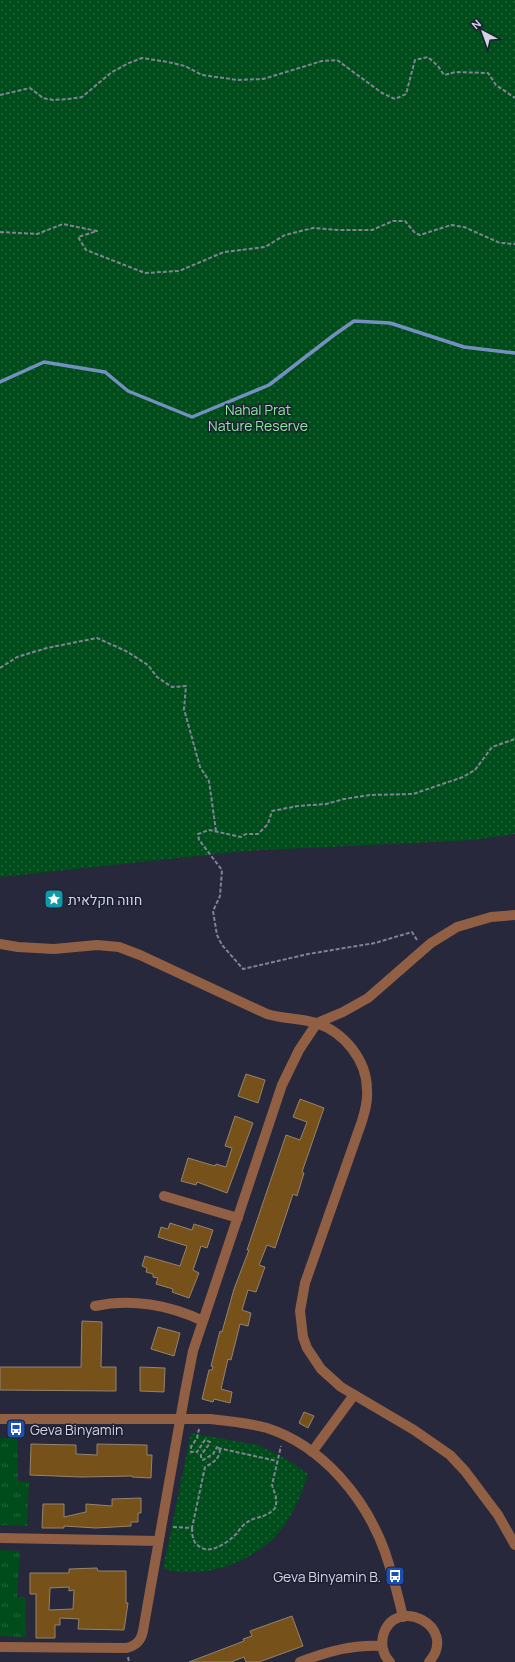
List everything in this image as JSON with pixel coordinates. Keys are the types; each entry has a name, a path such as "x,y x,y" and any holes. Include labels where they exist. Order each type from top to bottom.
{"street":[{"path":"0,1647 123,1648 136,1644 142,1634 191,1360 288,1071 303,1043 318,1024 368,998 431,943 457,927 491,917 515,915"},
{"path":"0,944 54,949 97,945 119,947 140,955 265,1013 303,1019 318,1024 331,1030 353,1049 360,1061 365,1075 367,1097 362,1121 301,1297 300,1324 305,1342 313,1359 330,1378 354,1395 414,1430 450,1456 465,1471 498,1515 515,1545"},
{"path":"164,1196 238,1218"},
{"path":"95,1306 118,1302 140,1303 172,1310 203,1321"},
{"path":"312,1452 354,1395"},
{"path":"0,1419 200,1419 240,1422 268,1429 294,1440 312,1452 338,1474 356,1497 372,1522 395,1582 403,1617"},
{"path":"0,1538 159,1541"},
{"path":"390,1662 384,1654 382,1646 384,1633 388,1626 395,1620 411,1616 427,1622 436,1637 434,1653 429,1662"},
{"path":"300,1662 343,1650 372,1645 382,1646"}],"path":[{"path":"0,95 30,88 43,98 53,100 69,100 82,97 112,72 142,58 185,66 202,75 238,80 263,79 322,60 337,60 382,93 395,99 406,94 415,60 428,57 438,66 444,75 456,72 488,72 496,85 515,98"},
{"path":"0,232 37,234 63,224 97,231 78,237 86,250 145,273 179,271 224,252 265,247 285,235 313,228 372,230 393,221 405,221 415,233 420,235 451,225 476,232 500,243 515,244"},
{"path":"0,668 17,657 47,648 97,638 126,651 148,665 157,677 172,687 186,686 184,709 200,768 209,781 216,831"},
{"path":"423,950 412,932 374,943 308,954 244,969 222,945 217,935 213,911 220,896 222,870 199,840 198,834 210,830 241,837 246,834 258,834 268,824 272,811 298,806 326,804 344,799 370,795 413,794 463,777 475,770 485,759 492,747 515,739"},
{"path":"200,1419 197,1438 191,1447 191,1452 197,1452 205,1440 210,1442 201,1455 203,1460 213,1454 217,1447"},
{"path":"217,1447 220,1450 219,1456 214,1462 204,1467 192,1528 192,1538 198,1546 205,1550 216,1548 234,1536 245,1523 271,1513 276,1507 276,1496 272,1484 284,1436"},
{"path":"217,1447 277,1461"},
{"path":"162,1526 192,1528"}],"green space":[{"name":"Nahal Prat Nature Reserve","path":"0,0 515,0 515,834 474,840 244,851 0,877"},
{"path":"191,1433 258,1445 286,1459 308,1474 298,1501 287,1521 274,1538 263,1547 252,1555 226,1567 198,1572 181,1572 163,1569"},
{"path":"0,1438 17,1438 18,1481 29,1482 27,1526 0,1525"},
{"path":"0,1550 20,1551 17,1597 26,1597 26,1637 0,1636"}],"building":[{"path":"246,1074 265,1080 258,1103 238,1096"},
{"path":"300,1099 324,1108 302,1172 304,1173 297,1196 293,1194 275,1248 267,1245 259,1265 265,1267 256,1292 248,1290 242,1310 251,1313 248,1326 240,1324 231,1360 228,1359 221,1389 232,1392 230,1403 214,1399 213,1402 202,1399 209,1370 212,1370 213,1367 211,1366 220,1331 222,1332 234,1289 249,1250 247,1250 286,1135 300,1140 307,1122 293,1117"},
{"path":"235,1116 253,1123 227,1193 197,1182 196,1185 181,1181 188,1158 215,1166 216,1164 226,1167 232,1148 225,1146"},
{"path":"170,1223 192,1230 194,1224 213,1230 207,1248 201,1246 193,1270 199,1273 189,1298 172,1292 173,1289 156,1284 158,1278 153,1277 153,1274 146,1272 147,1268 142,1266 145,1256 180,1266 187,1246 158,1237 161,1227 168,1229"},
{"path":"82,1321 102,1322 101,1367 116,1367 116,1391 0,1390 0,1367 81,1367"},
{"path":"158,1327 180,1333 174,1356 151,1349"},
{"path":"140,1367 165,1368 164,1392 140,1391"},
{"path":"304,1412 314,1416 308,1428 299,1423"},
{"path":"31,1444 76,1445 76,1454 97,1455 97,1444 147,1445 147,1455 152,1455 151,1478 132,1476 81,1477 30,1475"},
{"path":"141,1498 141,1513 138,1513 138,1522 131,1522 131,1526 96,1528 64,1526 64,1528 42,1528 43,1504 64,1504 64,1517 86,1512 86,1504 112,1506 112,1499"},
{"path":"97,1568 98,1571 126,1571 126,1603 128,1603 124,1630 78,1629 79,1619 60,1618 60,1625 55,1625 55,1638 36,1638 36,1594 30,1594 30,1573 69,1573 69,1569","holes":["69,1587 69,1591 74,1590 73,1609 49,1610 50,1588"]},
{"path":"292,1616 303,1646 259,1662 246,1662 244,1657 231,1662 189,1662 244,1641 243,1639 252,1636 250,1631"}],"waterway":[{"path":"0,382 44,362 105,372 128,391 192,417 269,385 354,321 390,323 464,347 515,353"}],"place":[{"name":"חווה חקלאית","path":"54,899"},
{"name":"Geva Binyamin","path":"16,1429"},
{"name":"Geva Binyamin B.","path":"395,1576"}]}
